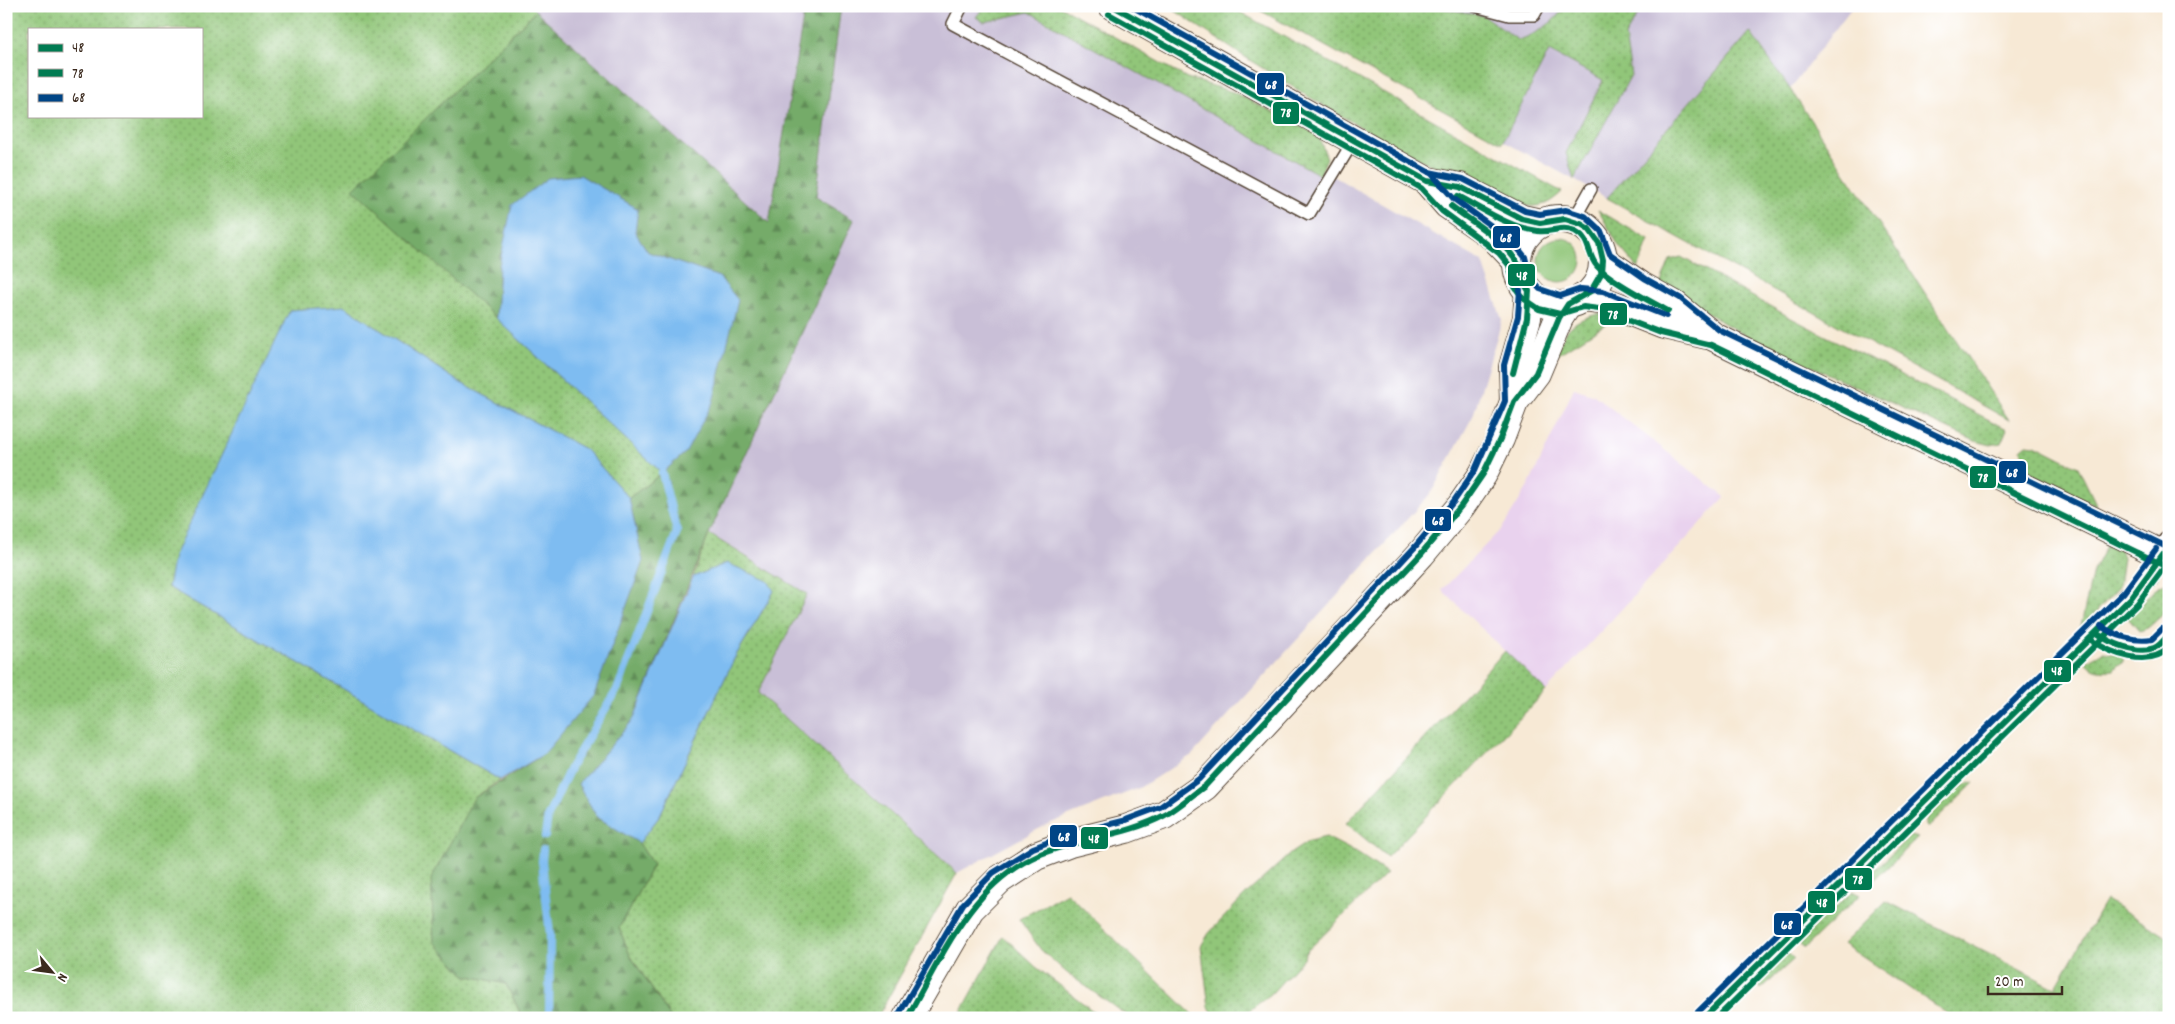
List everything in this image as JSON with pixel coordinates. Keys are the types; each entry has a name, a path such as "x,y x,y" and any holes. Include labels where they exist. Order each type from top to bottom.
{"street":[{"path":"1113,6 1355,139 1427,181 1448,205 1494,237 1517,261"},
{"path":"907,1018 970,909 999,880 1036,856 1070,843 1126,829 1164,815 1205,786 1420,554 1461,506 1483,474 1500,439 1514,402 1536,373 1559,318 1575,301 1598,282 1603,260 1594,236 1573,221 1557,219 1540,223 1522,219 1460,187 1427,181"},
{"path":"1540,223 1523,239 1517,261 1522,282 1529,291 1543,301 1551,304 1601,300 1664,325 1714,336"},
{"path":"1603,260 1641,286 1675,305 1714,336 2167,552 2131,598 1704,1018"},
{"path":"1514,402 1513,367 1526,318 1529,291"}],"lane":[{"path":"962,6 953,24 1309,214 1355,139"},
{"path":"1475,6 1509,15 1534,15 1539,6"},
{"path":"1573,221 1591,189"},
{"path":"2096,633 2107,642 2150,648 2158,646 2169,634"}],"shaded area":[{"path":"531,6 805,6 769,223 536,11"},
{"path":"841,6 1026,6 1258,133 1483,262 1502,320 1473,416 1431,493 1192,755 1139,788 1046,825 957,873 758,693 807,594 709,534 854,220 816,197"},
{"path":"1258,6 1853,6 1790,89 1750,33 1607,198"},
{"path":"1574,388 1594,395 1725,497 1546,691 1442,590 1503,527 1529,485"}],"green space":[{"path":"6,6 531,6 536,11 354,189 662,473 629,498 585,449 459,382 344,306 168,587 500,780 474,798 465,975 506,984 519,1010 520,1018 6,1018"},
{"path":"805,6 841,6 816,197 854,220 709,534 633,720 578,784 597,817 639,843 653,865 619,928 630,955 671,1018 520,1018 519,1010 506,984 465,975 434,942 431,879 474,798 544,754 643,562 629,498 686,452 719,277 648,252 635,232 638,209 580,175 548,178 499,266 496,318 353,189 536,11 769,223"},
{"path":"985,6 1060,6 1187,78 1233,92 1318,135 1327,158 1320,175 1029,12 984,22 976,17"},
{"path":"1168,6 1229,6 1562,192 1554,199 1539,206 1521,205 1451,175 1378,137 1271,74"},
{"path":"1252,6 1429,6 1484,16 1518,40 1544,27 1557,17 1565,6 1643,6 1625,36 1631,75 1574,180 1566,153 1603,80 1549,51 1502,143"},
{"path":"1750,32 1790,89 2009,420 1607,198"},
{"path":"1598,210 1649,240 1638,269 1619,246"},
{"path":"1556,238 1564,238 1576,244 1582,260 1576,276 1564,282 1556,282 1544,276 1538,264 1538,256 1544,244"},
{"path":"1681,257 1793,319 2007,429 2001,443 1991,445 1975,441 1749,338 1660,285 1670,260"},
{"path":"1598,314 1618,316 1554,357 1561,340 1569,328 1580,320"},
{"path":"2027,444 2035,445 2078,467 2097,506 2030,474 2021,449"},
{"path":"709,534 807,594 758,693 957,873 877,1018 671,1018 630,955 619,928 653,865 639,843 659,817 735,657 774,591 727,563 693,577"},
{"path":"2108,542 2120,550 2123,557 2119,587 2080,630 2093,571"},
{"path":"2169,581 2169,609 2149,627 2139,631 2128,618 2157,587"},
{"path":"1505,651 1546,691 1387,857 1346,823"},
{"path":"2103,652 2123,655 2123,663 2114,670 2098,670 2085,662"},
{"path":"1970,782 1974,783 1928,828 1926,826 1926,819 1955,791"},
{"path":"1910,836 1918,838 1868,886 1865,883 1867,877"},
{"path":"1326,837 1357,853 1387,873 1305,953 1304,958 1271,994 1239,1018 1216,1018 1209,1007 1201,946 1209,933 1244,896 1291,853 1309,841"},
{"path":"1852,891 1860,895 1804,948 1800,944 1801,939"},
{"path":"1067,893 1196,1018 1130,1018 1067,973 1041,950 1019,919"},
{"path":"2106,900 2169,938 2169,1018 1954,1018 1843,944 1886,901 2055,988"},
{"path":"1003,936 1036,967 1102,1018 958,1018"},
{"path":"1785,954 1789,954 1794,959 1761,989 1758,979"}],"water":[{"path":"580,175 638,209 635,232 648,252 719,277 738,300 713,402 686,452 662,473 496,318 499,266 512,205 548,178"},
{"path":"344,306 459,382 585,449 629,498 643,561 594,695 544,754 500,780 168,587 174,556 290,310"},
{"path":"727,563 768,581 774,591 735,657 659,817 639,843 597,817 578,784 633,720 693,577"}],"waterway":[{"path":"545,836 548,816 571,766 618,688 677,532 662,473"},
{"path":"543,850 542,861 550,935 549,1018"}],"transit line":[{"name":"48","path":"907,1018 960,925 976,903 994,884 1015,868 1053,849 1150,822 1170,812 1205,786 1421,554 1461,506 1483,474 1500,439 1514,402 1536,373 1559,318 1568,304 1591,291 1602,272 1603,260 1599,243 1589,229 1581,224 1565,219 1540,223 1522,219 1460,187 1427,181 1113,6"},
{"name":"68","path":"1131,6 1432,174 1454,199 1512,241 1525,257 1530,278 1540,289 1560,296 1581,289 1603,291 1666,316"},
{"name":"78","path":"1109,14 1421,188 1442,211 1499,253 1509,265 1515,287 1523,298 1539,309 1560,314 1583,307 1599,309 1661,333 1711,345 2165,566"},
{"name":"68","path":"1429,172 1463,179 1525,211 1540,214 1566,210 1585,216 1601,231 1610,254 1646,279 1680,298 1719,330 2169,548"},
{"name":"78","path":"1458,196 1517,226 1538,231 1561,229 1575,231 1584,238 1594,262 1603,272 1668,311"},
{"name":"48","path":"1451,206 1509,251 1517,262 1529,291 1527,318 1513,373"},
{"name":"68","path":"899,1014 963,904 993,873 1033,848 1067,835 1123,821 1160,807 1199,779 1414,548 1454,501 1475,470 1505,401 1504,365 1518,316 1520,290"},
{"name":"68","path":"1698,1012 2124,592 2156,549"},
{"name":"48","path":"1704,1018 2131,598 2163,554 2169,558"},
{"name":"78","path":"1717,1018 2137,604 2169,561"},
{"name":"68","path":"2101,626 2112,633 2139,640 2152,639 2162,629"},
{"name":"48","path":"2096,633 2116,644 2139,650 2156,647 2169,634"},
{"name":"78","path":"2091,640 2109,650 2130,657 2151,657 2169,648"}]}
